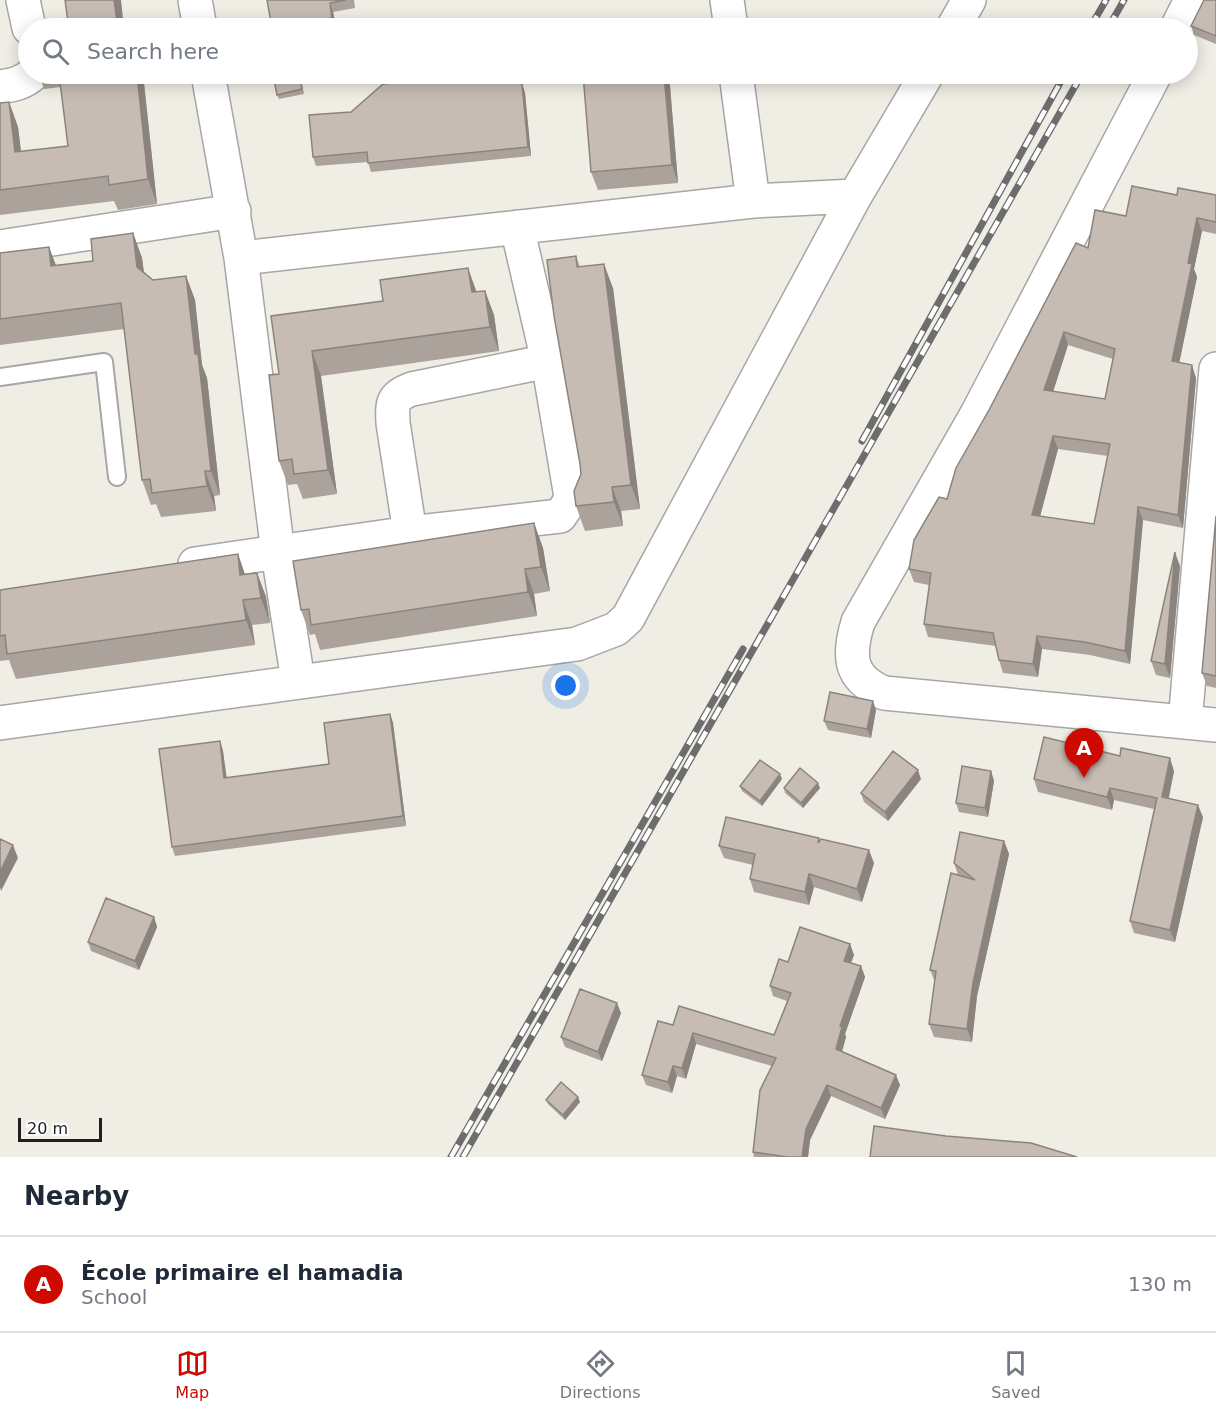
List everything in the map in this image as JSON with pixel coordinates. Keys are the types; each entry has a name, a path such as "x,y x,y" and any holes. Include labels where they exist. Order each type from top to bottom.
{"street":[{"path":"23,0 27,18"},
{"path":"195,0 198,18"},
{"path":"727,0 729,18"},
{"path":"959,18 969,0"},
{"path":"1182,18 1191,0"},
{"path":"0,87 18,83"},
{"path":"210,84 241,258 278,553 298,681"},
{"path":"737,84 753,201"},
{"path":"0,723 577,644 616,629 628,618 855,196 921,84"},
{"path":"1150,84 977,414 858,622 853,640 852,657 853,665 863,680 874,689 884,693 1201,723 1216,369"},
{"path":"241,258 753,201 855,196"},
{"path":"0,248 234,211"},
{"path":"164,569 410,533 560,516 567,509 571,500 548,361 517,227"},
{"path":"410,533 393,423 392,406 396,398 401,393 412,389 548,361"}],"lane":[{"path":"0,376 104,362 117,477"}],"building":[{"path":"65,0 114,0 117,18 67,18"},
{"path":"267,0 346,0 330,3 332,18 270,18"},
{"path":"1204,0 1216,0 1216,36 1198,29 1198,18 1195,18"},
{"path":"60,84 138,84 148,179 109,185 108,176 0,190 0,103 9,102 15,152 68,146"},
{"path":"275,84 301,84 302,89 277,95"},
{"path":"383,84 522,84 528,147 368,163 367,152 313,157 309,115 351,112"},
{"path":"584,84 665,84 672,165 591,172"},
{"path":"1132,186 1177,195 1178,188 1216,195 1216,222 1197,218 1188,263 1192,264 1172,361 1192,365 1178,515 1138,507 1125,651 1085,642 1037,636 1033,664 999,660 993,633 924,624 931,573 909,569 914,540 939,497 947,499 956,468 989,410 1076,243 1088,248 1095,210 1126,216","holes":["1064,332 1115,349 1105,399 1044,390","1053,436 1110,444 1094,524 1032,515"]},
{"path":"133,233 137,267 153,280 186,276 195,354 198,354 211,471 205,471 207,486 152,493 150,479 142,480 121,303 0,319 0,253 49,247 51,266 93,261 91,239"},
{"path":"576,256 577,267 604,264 631,485 612,487 614,502 576,506 574,491 581,474 580,464 554,316 547,260"},
{"path":"468,268 472,292 485,291 490,327 312,351 328,470 294,474 292,459 279,461 269,375 279,374 271,316 383,301 380,280"},
{"path":"1216,516 1216,676 1202,673"},
{"path":"534,523 541,567 525,569 528,592 311,625 309,609 301,610 293,561"},
{"path":"1175,552 1165,664 1151,661"},
{"path":"238,554 240,575 257,573 261,598 243,600 246,620 7,654 5,635 0,636 0,590"},
{"path":"830,692 873,701 867,729 824,721"},
{"path":"390,714 403,816 172,847 159,749 220,741 224,778 329,764 324,723"},
{"path":"1044,737 1120,756 1121,748 1170,758 1162,797 1198,805 1170,930 1130,921 1157,798 1110,788 1107,797 1034,779"},
{"path":"893,751 918,770 885,812 861,793"},
{"path":"760,760 780,774 760,801 740,786"},
{"path":"962,766 991,771 985,808 956,803"},
{"path":"800,768 818,783 801,803 784,788"},
{"path":"726,817 819,838 818,843 821,839 869,850 857,889 809,874 805,892 750,879 755,854 719,846"},
{"path":"960,832 1004,841 973,983 967,1029 929,1024 936,971 930,970 951,873 975,880 954,863"},
{"path":"0,839 13,845 0,872"},
{"path":"106,898 154,917 135,961 88,942"},
{"path":"800,927 850,944 844,961 861,966 840,1026 842,1027 836,1049 896,1075 881,1108 827,1085 806,1129 802,1157 787,1157 753,1152 760,1090 776,1058 693,1033 682,1068 673,1066 668,1082 642,1075 658,1021 673,1025 679,1006 774,1035 791,993 770,986 779,959 788,962"},
{"path":"580,989 617,1003 598,1052 561,1037"},
{"path":"561,1082 578,1097 563,1115 546,1100"},
{"path":"874,1126 946,1136 1031,1143 1077,1157 870,1157"}],"railway":[{"path":"1096,18 1106,0"},
{"path":"1114,18 1124,0"},
{"path":"862,441 1059,84"},
{"path":"463,1157 1076,84"},
{"path":"451,1157 743,649"}],"place":[{"name":"École primaire el hamadia","path":"1084,778"}]}
